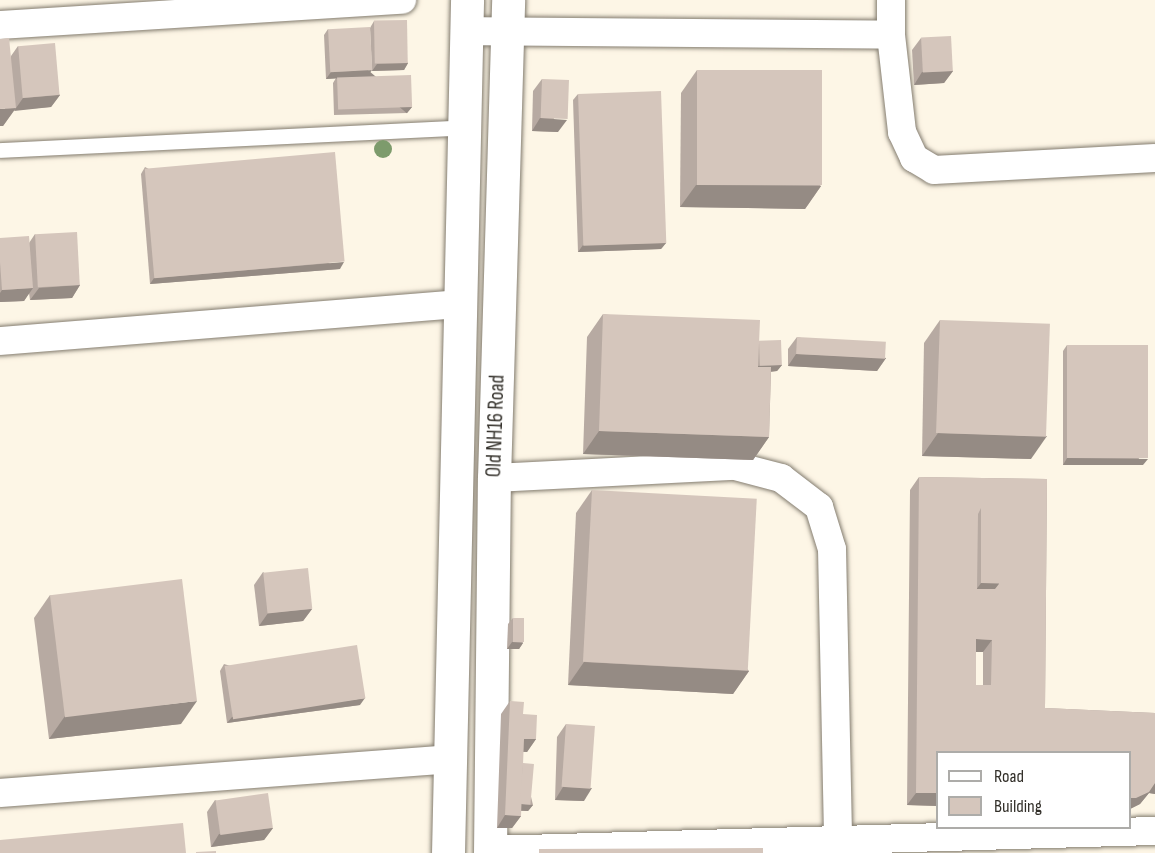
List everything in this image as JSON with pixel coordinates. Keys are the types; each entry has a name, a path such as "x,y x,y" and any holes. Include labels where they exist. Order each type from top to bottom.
{"main road":[{"name":"Old NH16 Road","path":"490,852 494,478 508,0"},
{"name":"Old NH16 Road","path":"448,853 467,16"}],"street":[{"path":"0,25 402,0"},
{"path":"891,0 891,34 902,132 914,158 934,170 1155,158"},
{"path":"467,16 508,33 891,34"},
{"path":"0,341 460,304"},
{"path":"494,478 735,466 781,478 819,507 832,549 838,840"},
{"path":"0,793 449,759"},
{"path":"490,852 1155,831"}],"lane":[{"path":"0,150 464,126"}],"building":[{"path":"407,20 408,63 375,64 374,21"},
{"path":"370,27 372,70 330,72 328,29"},
{"path":"951,36 953,71 923,73 921,38"},
{"path":"9,38 16,108 0,109 0,39"},
{"path":"55,43 60,95 23,98 18,46"},
{"path":"697,70 822,70 822,185 697,185"},
{"path":"411,75 412,107 338,110 337,78"},
{"path":"542,79 569,80 568,119 541,118"},
{"path":"661,91 666,243 583,246 578,94"},
{"path":"335,152 345,262 154,278 145,169"},
{"path":"77,232 80,285 38,287 35,234"},
{"path":"29,236 33,288 2,290 0,238"},
{"path":"603,314 760,320 758,367 771,367 769,437 599,431"},
{"path":"940,320 1050,324 1046,437 936,433"},
{"path":"797,337 886,342 885,359 796,354"},
{"path":"781,340 782,365 760,366 759,341"},
{"path":"1067,345 1148,345 1148,458 1067,458"},
{"path":"919,477 1047,479 1045,708 1155,713 1155,783 1149,792 1131,798 1131,751 936,751 936,793 916,793","holes":["981,508 1000,508 999,584 995,589 977,589 978,514","976,639 992,640 991,685 976,685"]},
{"path":"592,490 757,499 748,670 583,662"},
{"path":"981,508 1000,508 1000,583 981,583"},
{"path":"308,568 312,609 268,613 263,573"},
{"path":"182,579 197,701 65,717 50,595"},
{"path":"513,618 524,618 524,642 513,642"},
{"path":"357,645 365,698 233,719 225,666"},
{"path":"510,701 524,702 523,714 537,715 536,739 524,739 521,816 505,815"},
{"path":"566,724 595,726 591,789 562,787"},
{"path":"523,763 534,764 530,805 519,804"},
{"path":"268,793 273,828 220,835 216,800"},
{"path":"183,823 186,853 0,853 0,840"},
{"path":"763,848 763,853 539,853 539,849"},
{"path":"216,851 216,853 196,853 196,852"}]}
